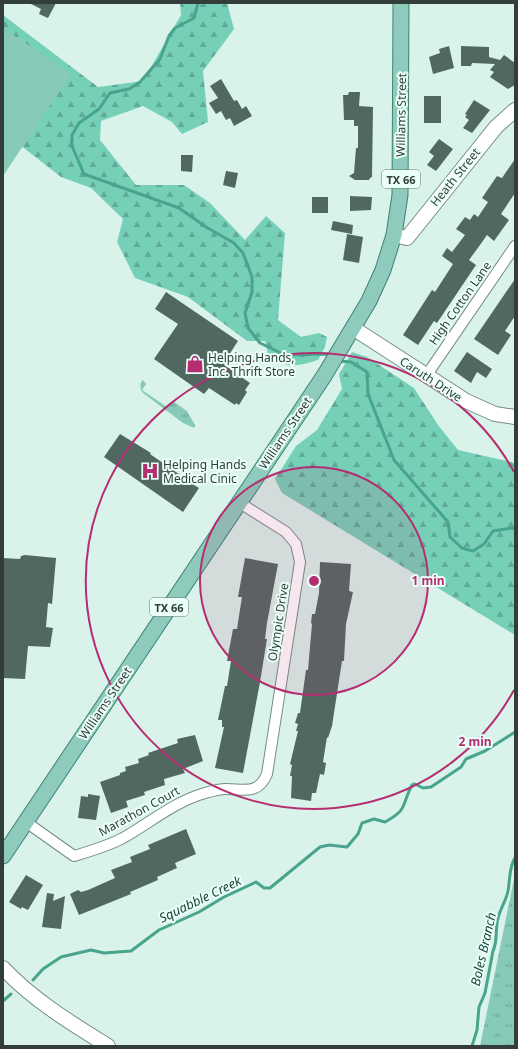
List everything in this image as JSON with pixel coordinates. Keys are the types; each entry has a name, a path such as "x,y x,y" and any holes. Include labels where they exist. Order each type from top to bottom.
{"main road":[{"name":"Williams Street","path":"3,856 324,376 369,301 380,276 394,236 400,195 402,3"}],"street":[{"name":"Heath Street","path":"394,236 407,238 496,127 515,110"},
{"name":"High Cotton Lane","path":"426,376 515,246"},
{"name":"Caruth Drive","path":"353,328 426,376 481,409 515,417"},
{"name":"Olympic Drive","path":"240,503 286,532 296,544 300,562 267,774"},
{"name":"Marathon Court","path":"26,822 74,856 97,849 122,838 164,811 189,798 225,789 250,790 257,788 264,782 267,774"},
{"path":"3,968 17,982 50,1009 108,1046"}],"green space":[{"path":"180,3 227,3 234,29 203,71 208,122 182,134 172,122 143,106 101,121 100,140 136,185 184,185 210,203 245,240 266,216 285,233 278,320 301,337 319,333 327,337 325,347 318,360 299,365 287,365 275,361 269,358 265,341 247,341 188,297 135,278 117,242 123,219 91,188 61,177 20,145 3,43 3,15 98,87 143,81 181,15"},
{"path":"3,28 71,74 3,176"},
{"path":"352,352 367,357 414,388 438,425 458,450 515,463 515,635 282,493 275,479 296,446 317,430 342,389 339,374"},
{"path":"143,380 146,384 142,390 167,407 170,403 174,402 187,411 195,425 194,428 183,423 143,393 140,386"},
{"path":"515,874 515,1046 480,1046"}],"building":[{"path":"29,3 56,3 48,18 39,14 41,9"},
{"path":"449,46 454,68 433,74 429,57 440,53 439,49"},
{"path":"461,46 489,47 489,57 500,60 504,55 515,63 515,85 508,89 490,77 494,72 490,70 495,64 472,63 471,66 461,66"},
{"path":"221,79 234,101 237,100 242,109 246,106 252,116 234,126 230,118 226,120 221,111 216,114 209,103 218,98 210,86"},
{"path":"349,92 360,92 359,106 373,107 372,177 369,180 355,180 349,176 354,173 356,148 358,148 358,126 354,126 354,120 344,120 343,95 348,95"},
{"path":"424,96 441,96 441,123 424,123"},
{"path":"474,100 490,110 472,133 463,128 469,120 465,117 467,115 465,114"},
{"path":"439,139 453,149 436,171 427,165 434,156 429,152"},
{"path":"181,155 193,155 192,172 181,171"},
{"path":"515,159 515,193 501,214 509,220 494,241 487,235 469,260 476,265 437,323 434,321 418,345 403,335 432,290 435,292 453,264 442,256 447,248 452,252 465,235 456,229 465,217 470,220 474,214 478,217 488,202 482,198 497,176 502,178"},
{"path":"226,171 238,173 235,188 223,185"},
{"path":"350,196 372,197 371,210 350,211"},
{"path":"312,197 328,197 328,213 312,213"},
{"path":"333,221 353,225 352,234 331,230"},
{"path":"347,234 363,237 359,263 343,260"},
{"path":"515,279 515,316 505,331 511,335 498,355 474,339"},
{"path":"166,292 238,341 224,365 250,383 245,390 247,392 239,405 236,403 235,405 209,388 204,394 154,359 178,324 155,309"},
{"path":"467,352 492,369 486,378 477,372 471,383 454,371"},
{"name":"Helping Hands Medical Cinic","path":"120,434 151,453 150,454 199,488 183,512 104,457"},
{"path":"25,555 56,558 52,604 48,603 46,627 53,628 50,647 28,646 25,679 3,678 3,558 20,559 21,556"},
{"path":"245,558 278,564 267,623 265,639 267,639 260,682 243,773 215,768 224,727 222,727 222,720 218,720 225,686 227,686 231,661 227,661 233,629 237,629 242,597 238,597"},
{"path":"320,562 351,564 349,591 353,592 346,624 344,661 342,661 332,726 328,738 327,737 323,762 326,763 324,775 320,774 316,793 312,793 311,801 291,798 292,776 290,776 292,765 290,764 298,731 296,731 298,724 295,723 298,713 300,713 306,670 308,670 312,614 315,614 319,593"},
{"path":"195,735 203,761 183,769 185,773 164,779 165,785 144,792 145,795 126,801 128,807 111,813 100,782 120,775 120,773 126,771 125,767 139,763 138,759 149,755 148,753 178,743 177,739"},
{"path":"88,794 100,796 96,820 78,818 81,796 88,797"},
{"path":"186,829 196,854 175,863 177,868 157,877 158,880 130,892 131,894 79,915 70,894 78,890 81,892 88,890 115,878 111,870 132,862 130,857 150,849 148,845"},
{"path":"26,875 43,885 28,910 22,907 21,909 9,902"},
{"path":"47,893 54,894 53,901 65,896 61,929 42,927"}],"waterway":[{"path":"198,3 194,18 175,28 169,36 160,59 140,82 129,89 110,93 99,109 79,123 72,135 72,146 84,174 179,208 206,227 234,243 243,253 252,277 252,292 245,313 248,328 260,343 285,355 327,354 331,356"},
{"path":"339,361 351,362 367,372 368,394 394,460 448,522 450,537 462,548 473,551 484,544 493,531 511,528 515,529"},
{"name":"Squabble Creek","path":"33,980 43,969 61,957 91,950 104,953 131,951 159,930 199,912 224,897 256,882 264,888 270,888 320,847 329,845 347,847 358,834 362,823 374,819 385,822 398,814 412,785 415,784 423,788 431,787 461,767 466,759 485,751 515,732"},
{"name":"Boles Branch","path":"472,1046 477,1030 479,1007 485,993 495,947 498,918 507,895 511,869 515,858"},
{"name":"Squabble Creek","path":"3,1001 11,994"}],"place":[{"name":"Helping Hands, Inc. Thrift Store","path":"195,364"},
{"name":"Helping Hands Medical Cinic","path":"150,471"}]}
